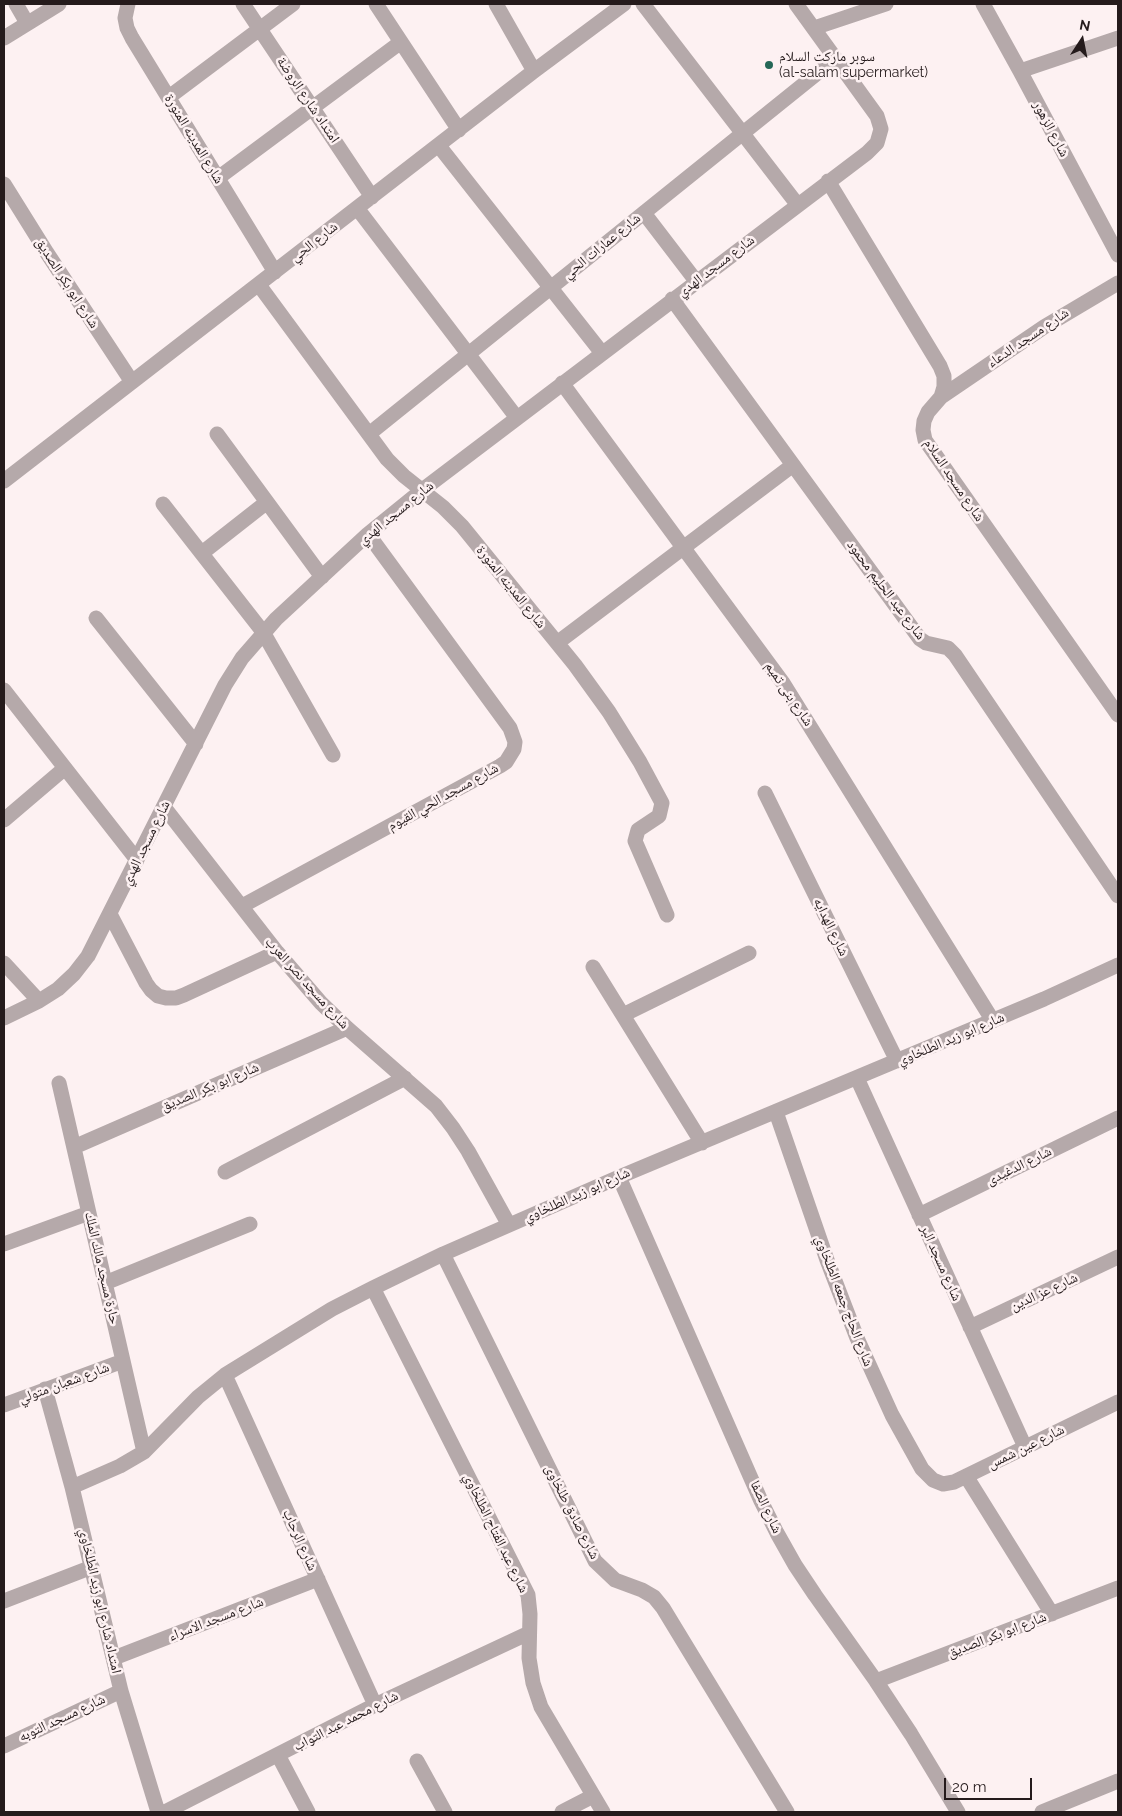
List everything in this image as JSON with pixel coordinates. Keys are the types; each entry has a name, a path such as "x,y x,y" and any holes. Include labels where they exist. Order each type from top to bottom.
{"street":[{"path":"16,4 27,23"},
{"path":"4,38 59,4"},
{"name":"شارع المدينه المنورة","path":"128,4 125,18 127,28 276,272"},
{"name":"امتداد شارع الروضة","path":"243,4 372,197"},
{"path":"169,97 292,4"},
{"path":"376,4 459,130"},
{"path":"496,4 534,71"},
{"name":"شارع الحي","path":"5,478 276,272 534,71 624,4"},
{"path":"643,4 797,204"},
{"path":"796,4 835,59"},
{"path":"814,28 886,4"},
{"name":"شارع الزهور","path":"982,4 1020,70 1118,255"},
{"path":"1020,70 1118,38"},
{"path":"218,178 401,42"},
{"name":"شارع عمارات الحي","path":"368,434 835,59"},
{"name":"شارع مسجد الهدي","path":"4,1018 39,1001 58,989 74,974 88,956 225,685 242,658 263,632 368,534 421,491 873,148 880,136 880,123 835,59"},
{"path":"438,146 602,353"},
{"path":"828,181 940,366 944,376 944,387 941,397"},
{"name":"شارع ابو بكر الصديق","path":"4,184 132,382"},
{"path":"357,208 517,418"},
{"path":"644,213 696,281"},
{"name":"شارع مسجد الدعاء","path":"941,397 1044,327 1118,283"},
{"name":"شارع المدينه المنورة","path":"258,284 387,459 421,491 443,507 462,526 575,665 609,712 660,799 662,808 659,816 638,830 635,841 667,915"},
{"name":"شارع عبد الحليم محمود","path":"672,299 920,639 926,643 944,646 952,651 1118,896"},
{"name":"شارع بنى تميم","path":"562,383 684,547 792,697 993,1021"},
{"name":"شارع مسجد السلام","path":"941,397 928,412 924,421 925,440 1118,715"},
{"path":"217,434 322,577"},
{"path":"557,643 794,465"},
{"path":"202,553 267,502"},
{"path":"163,504 263,632 333,755"},
{"name":"شارع مسجد الحي القيوم","path":"242,906 500,766 506,762 514,750 515,742 510,728 368,534"},
{"path":"96,618 196,744"},
{"path":"4,690 137,860"},
{"path":"4,820 65,768"},
{"name":"شارع الهدايه","path":"765,793 897,1061"},
{"name":"شارع مسجد نصر العرب","path":"164,806 277,952 322,1003 347,1028 436,1106 453,1128 509,1225"},
{"path":"110,914 146,983 158,996 166,998 176,998 184,995 277,952"},
{"path":"622,1015 749,953"},
{"path":"4,963 39,1001"},
{"path":"593,967 702,1143"},
{"name":"شارع ابو زيد الطلخاوي","path":"72,1487 120,1466 144,1452 198,1396 225,1375 332,1309 373,1288 443,1254 619,1177 1117,968"},
{"name":"شارع ابو بكر الصديق","path":"74,1147 347,1028"},
{"path":"225,1172 405,1078"},
{"name":"شارع مسجد البر","path":"857,1078 1025,1447"},
{"name":"حارة مسجد مالك الملك","path":"59,1083 144,1452"},
{"name":"شارع الحاج جمعه الطلخاوي","path":"776,1112 827,1260 857,1338 892,1415 922,1469 933,1480"},
{"name":"شارع الدغيدى","path":"919,1215 1118,1118"},
{"name":"شارع الصفا","path":"619,1177 761,1500 795,1565 911,1734 958,1812"},
{"path":"4,1244 89,1213"},
{"path":"105,1283 250,1224"},
{"name":"شارع صادق طلخاوى","path":"443,1254 595,1561 604,1572 615,1580 642,1590 654,1598 663,1608 787,1812"},
{"name":"شارع عز الدين","path":"970,1327 1118,1258"},
{"name":"شارع عبد الفتاح الطلخاوي","path":"373,1288 528,1595 530,1614 529,1658 533,1683 541,1707 603,1812"},
{"name":"شارع شعبان متولي","path":"4,1405 123,1361"},
{"name":"شارع الرحاب","path":"225,1375 375,1705"},
{"name":"امتداد شارع ابو زيد الطلخاوي","path":"46,1390 92,1567 121,1691 158,1812"},
{"name":"شارع عين شمس","path":"933,1480 943,1484 954,1482 1118,1402"},
{"path":"966,1476 1052,1614"},
{"path":"4,1601 92,1567"},
{"name":"شارع مسجد الاسراء","path":"114,1658 318,1579"},
{"name":"شارع ابو بكر الصديق","path":"876,1681 1118,1588"},
{"name":"شارع محمد عبد التواب","path":"165,1812 375,1705 529,1633"},
{"name":"شارع مسجد التوبه","path":"4,1746 121,1691"},
{"path":"278,1755 308,1812"},
{"path":"416,1761 445,1812"},
{"path":"1042,1812 1118,1781"},
{"path":"562,1812 593,1796"}],"place":[{"name":"سوبر ماركت السلام (al-salam supermarket)","path":"769,65"}]}
